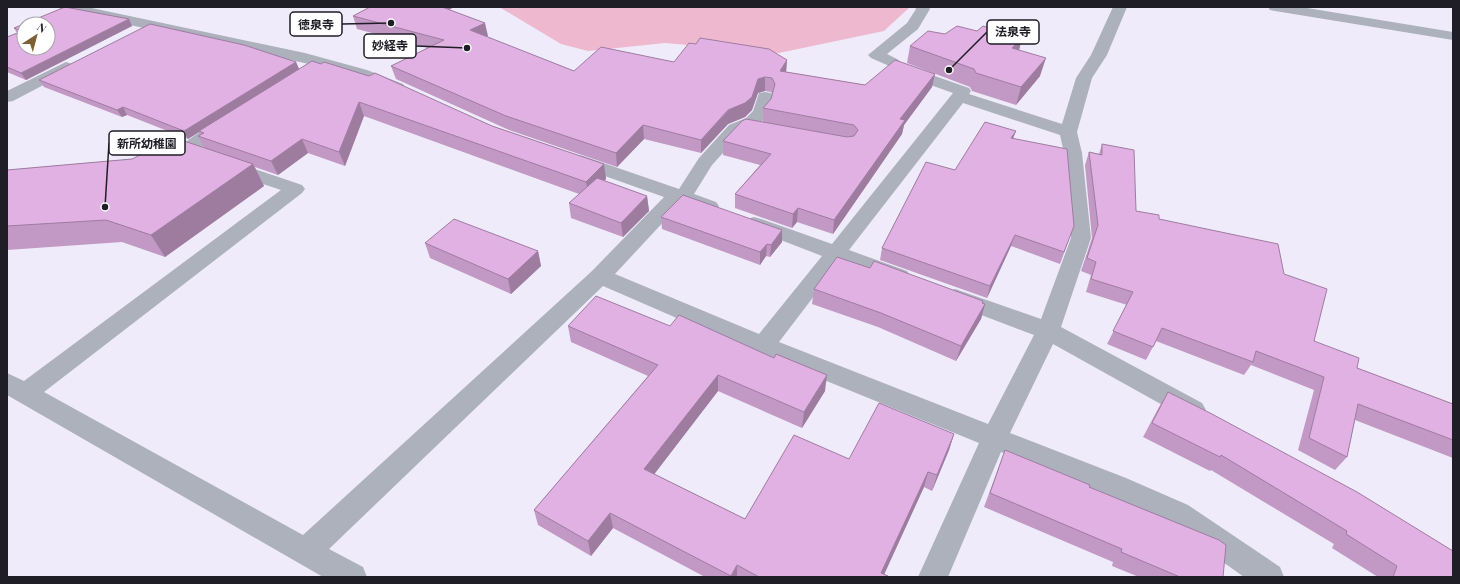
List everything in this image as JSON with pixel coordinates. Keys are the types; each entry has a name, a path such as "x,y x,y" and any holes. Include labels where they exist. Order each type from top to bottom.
{"street":[{"path":"66,7 151,24 322,63 375,77 410,93"},
{"path":"922,7 923,9 913,26 876,55 900,60 900,69 961,94 1068,132"},
{"path":"933,577 994,439 1048,331 1081,238 1073,154 1068,132 1084,78 1100,55 1120,7"},
{"path":"1275,7 1453,36"},
{"path":"131,34 151,24"},
{"path":"7,97 76,62"},
{"path":"303,75 322,63"},
{"path":"763,346 961,94"},
{"path":"306,552 600,276 680,196 706,162 735,129 752,122 761,112 765,97"},
{"path":"238,116 193,145 192,154 295,189 16,388 352,577"},
{"path":"743,125 764,130"},
{"path":"561,154 730,214 916,283"},
{"path":"600,276 763,346 994,439 1116,486 1178,514 1269,577"},
{"path":"938,291 1048,331 1215,421"}],"shaded area":[{"path":"499,7 910,7 884,31 779,53 665,43 588,51 561,44"}],"building":[{"path":"65,7 129,19 56,56 56,16 43,16"},
{"path":"370,7 442,7 485,23 470,30 574,71 601,47 674,62 689,43 696,44 700,38 769,49 787,60 780,71 865,85 895,60 935,74 900,119 905,120 834,220 798,208 793,214 735,194 771,154 723,141 742,121 746,119 847,137 854,136 858,130 854,125 763,108 771,99 775,84 772,78 765,77 758,79 752,97 745,103 728,110 701,140 643,125 616,153 506,116 391,66 444,40 353,16"},
{"path":"150,24 244,45 296,62 184,131 123,107 117,110 39,80"},
{"path":"957,26 977,31 983,26 1022,38 1012,48 1046,58 1021,87 976,73 974,69 910,46 928,31 945,34"},
{"path":"16,34 16,56 55,56 21,73 7,67 7,37"},
{"path":"312,61 321,64 324,62 369,76 375,73 492,126 604,164 586,182 359,102 339,152 302,139 271,161 198,136 204,133 199,131"},
{"path":"985,122 1016,131 1011,138 1067,149 1074,226 1064,252 1015,235 990,286 882,248 926,162 955,170"},
{"path":"175,138 253,164 151,235 106,220 7,226 7,170 132,159"},
{"path":"1102,144 1134,150 1136,211 1159,215 1159,219 1278,244 1284,274 1327,289 1314,341 1359,358 1357,368 1453,404 1453,440 1358,404 1347,457 1309,438 1324,377 1256,351 1253,362 1162,328 1153,347 1113,331 1133,292 1091,279 1096,262 1087,258 1098,225 1089,152 1102,155"},
{"path":"597,178 647,196 621,223 569,203"},
{"path":"683,195 782,230 771,245 767,244 760,252 661,217"},
{"path":"454,219 538,251 508,279 425,243"},
{"path":"837,257 870,268 874,261 983,301 982,303 985,304 961,346 881,313 814,289"},
{"path":"596,296 670,326 679,315 774,358 776,354 827,375 804,412 718,375 644,469 745,519 794,435 849,459 879,403 954,434 937,475 928,472 881,573 888,577 759,577 737,565 731,576 610,513 588,541 534,510 658,365 568,326"},
{"path":"1168,392 1357,492 1453,551 1453,577 1393,577 1397,566 1346,534 1347,531 1221,455 1220,457 1152,423"},
{"path":"1005,450 1090,485 1089,487 1219,540 1226,545 1223,577 1180,577 1121,552 1122,549 990,493"}],"place":[{"name":"徳泉寺","path":"391,23"},
{"name":"妙経寺","path":"467,48"},
{"name":"法泉寺","path":"949,70"},
{"name":"新所幼稚園","path":"105,207"}]}
